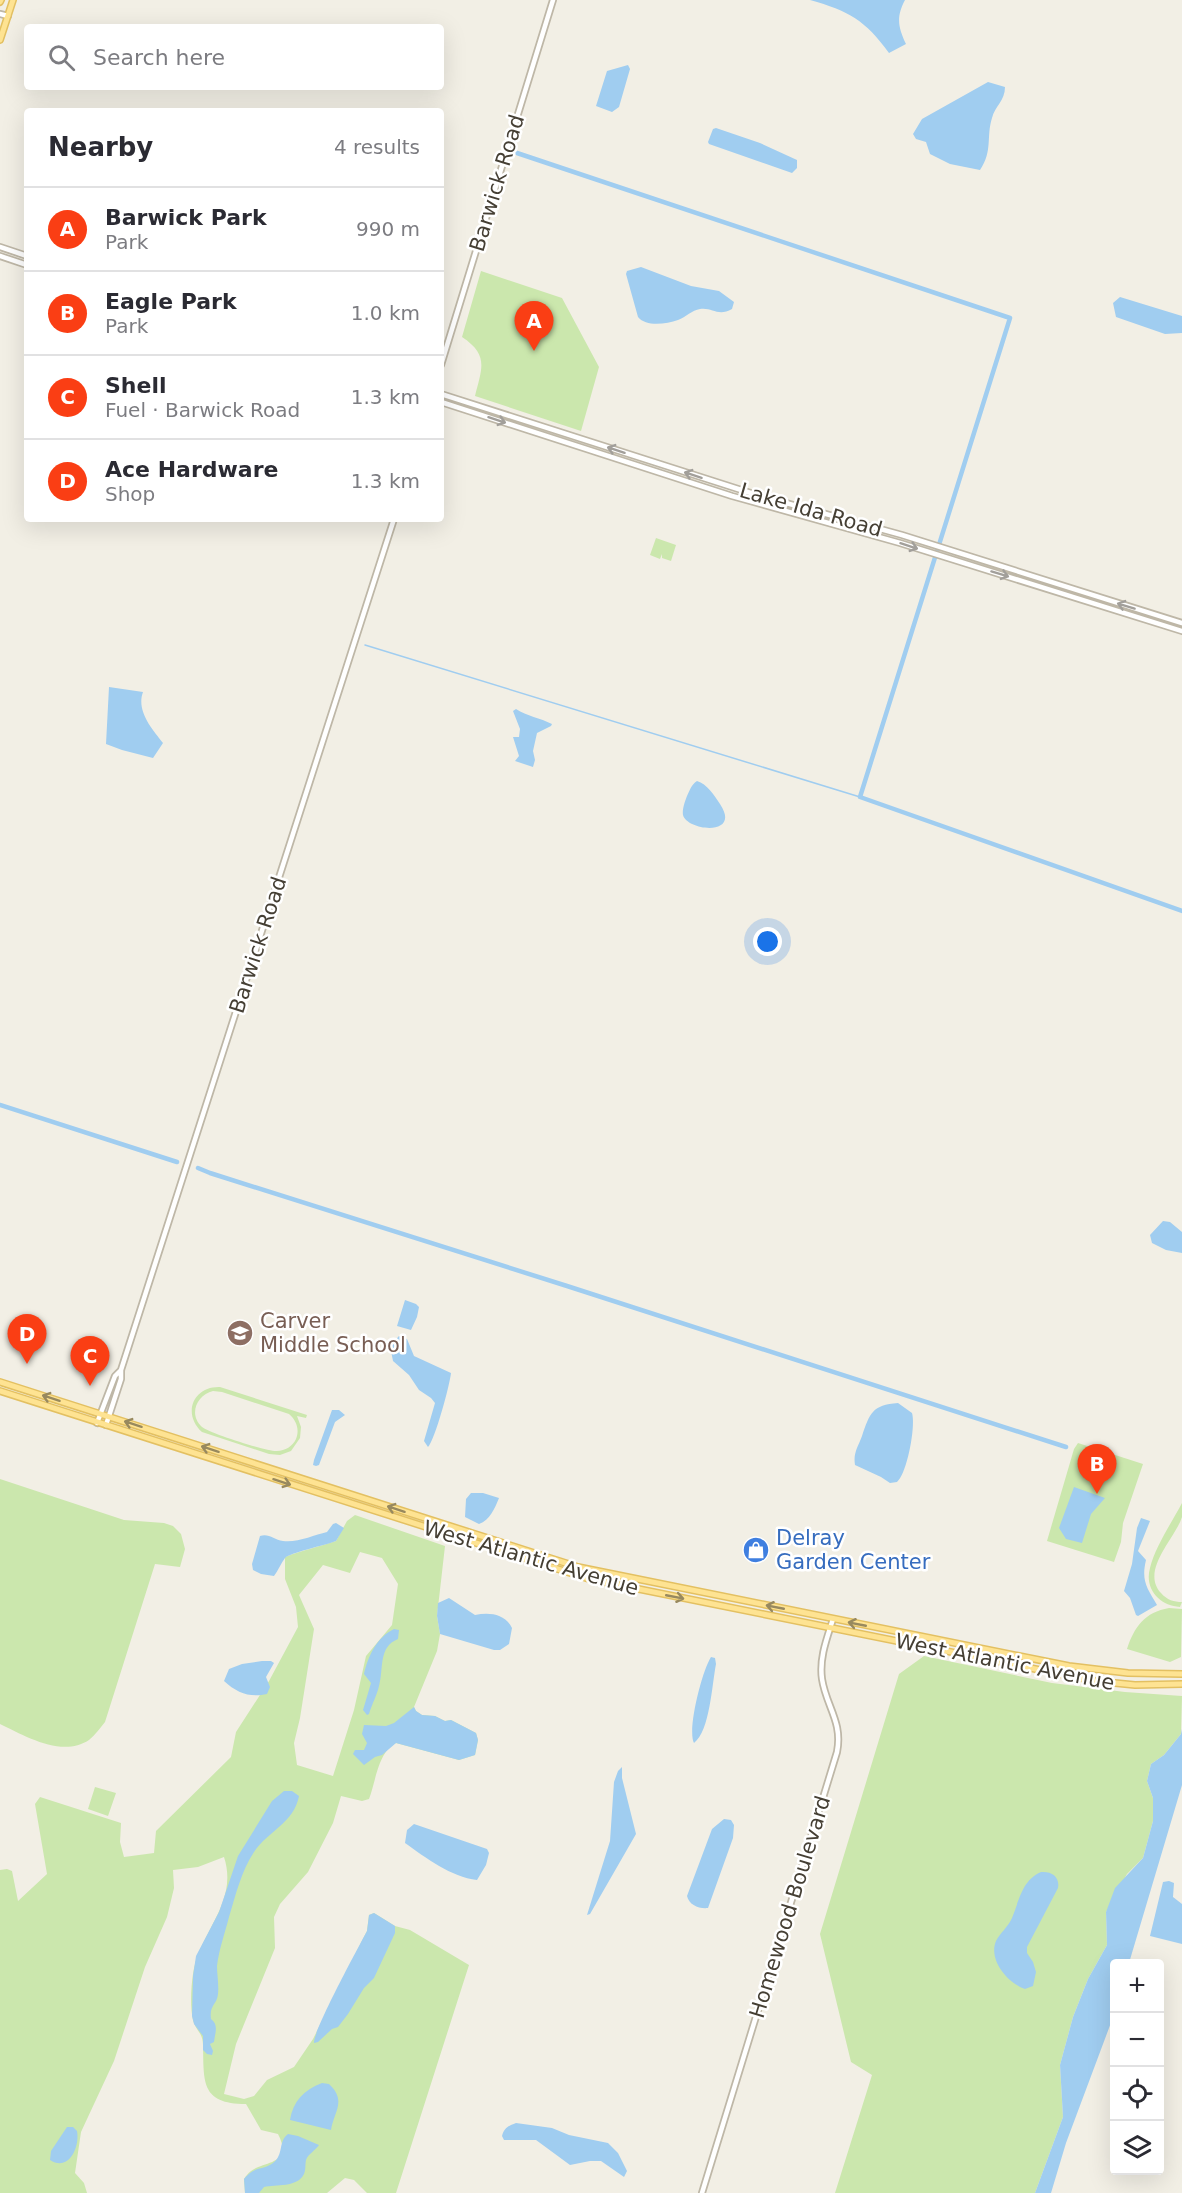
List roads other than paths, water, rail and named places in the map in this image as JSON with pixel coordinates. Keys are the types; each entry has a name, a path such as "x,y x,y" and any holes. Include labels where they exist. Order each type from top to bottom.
{"main road":[{"path":"0,40 2,25 8,16 13,0"},
{"name":"West Atlantic Avenue","path":"0,1382 555,1560 598,1571 1084,1669 1182,1674"},
{"name":"West Atlantic Avenue","path":"0,1391 609,1584 1095,1681 1182,1684"},
{"path":"694,1601 697,1591"},
{"path":"988,1660 1004,1658 1009,1654"}],"street":[{"name":"Barwick Road","path":"444,355 553,0"},
{"path":"0,14 8,16"},
{"path":"0,247 24,255"},
{"path":"0,256 24,264"},
{"name":"Lake Ida Road","path":"444,395 757,495 931,544 1182,623"},
{"name":"Lake Ida Road","path":"444,403 762,506 866,533 1182,631"},
{"name":"Barwick Road","path":"106,1425 121,1379 121,1370 393,522"},
{"name":"Barwick Road","path":"97,1423 115,1376 121,1370"},
{"name":"Homewood Boulevard","path":"702,2193 837,1752 838,1728 824,1689 822,1669 824,1649 833,1619"}],"water":[{"path":"810,0 905,0 899,22 906,44 889,53 872,32 855,18 835,8"},
{"path":"628,65 630,69 619,107 612,112 596,106 607,71"},
{"path":"988,82 1005,87 1005,92 992,118 987,157 980,170 950,164 930,154 926,142 916,139 913,134 922,119"},
{"path":"716,128 760,143 797,160 797,168 792,173 709,144 713,129"},
{"path":"641,267 691,286 719,291 734,302 732,309 719,312 700,309 673,321 656,324 646,322 638,317 626,274 627,271"},
{"path":"1120,297 1182,316 1182,333 1165,334 1116,317 1113,303"},
{"path":"109,687 143,692 141,699 143,713 163,743 153,758 106,744"},
{"path":"516,709 552,724 537,733 533,751 535,760 533,767 515,761 519,756 513,737 519,737 520,729 513,711"},
{"path":"697,781 707,787 720,804 725,815 724,822 719,826 711,828 694,825 683,815 687,796"},
{"path":"1163,1221 1170,1222 1182,1232 1182,1253 1166,1250 1152,1243 1150,1235"},
{"path":"405,1300 419,1307 411,1330 397,1326"},
{"path":"399,1336 407,1339 414,1356 451,1373 438,1423 428,1447 424,1441 435,1403 419,1390 409,1375 393,1361 390,1346"},
{"path":"898,1403 912,1413 913,1428 904,1470 897,1482 890,1483 855,1465 855,1457 867,1421 873,1412 877,1408"},
{"path":"332,1410 339,1410 345,1415 335,1422 319,1465 316,1466 313,1465 314,1460"},
{"path":"1074,1487 1105,1498 1091,1514 1082,1543 1066,1539 1059,1528"},
{"path":"471,1493 483,1493 499,1498 489,1517 479,1524 465,1517 466,1499"},
{"path":"1141,1518 1150,1521 1138,1551 1146,1560 1145,1579 1157,1605 1138,1616 1130,1598 1124,1591"},
{"path":"336,1523 344,1528 336,1541 288,1556 274,1576 253,1570 252,1564 260,1536 266,1535 283,1541 294,1541 327,1532"},
{"path":"449,1598 475,1615 491,1614 509,1623 512,1628 509,1644 500,1650 494,1650 440,1634 437,1616 438,1603"},
{"path":"394,1629 399,1630 398,1639 387,1647 378,1689 367,1715 363,1710 371,1683 364,1674 366,1667 378,1642"},
{"path":"711,1657 715,1658 716,1664 707,1718 704,1728 694,1743 692,1726 696,1700"},
{"path":"262,1661 274,1663 266,1677 270,1687 267,1694 244,1694 224,1681 229,1669"},
{"path":"414,1707 422,1715 435,1716 445,1721 451,1720 476,1733 478,1740 475,1755 459,1760 396,1743 382,1755 364,1765 353,1754 355,1750 364,1750 367,1743 362,1734 364,1725 386,1726 394,1723"},
{"path":"1182,1729 1182,1785 1130,1959 1110,1959 1110,2025 1066,2143 1051,2193 1035,2193 1063,2117 1060,2065 1073,2017 1088,1979 1107,1945 1106,1912 1115,1888 1143,1858 1153,1821 1153,1798 1147,1781 1151,1764 1164,1755 1181,1734"},
{"path":"622,1767 622,1778 636,1834 590,1914 587,1915 610,1841 614,1782"},
{"path":"284,1791 292,1791 299,1796 296,1805 292,1813 266,1838 249,1860 229,1917 217,1966 217,1998 211,2011 211,2019 216,2029 214,2042 210,2044 213,2051 212,2055 207,2054 203,2050 203,2036 194,2024 192,2016 196,1956 219,1912 238,1856 272,1801"},
{"path":"724,1819 731,1820 734,1825 733,1838 708,1908 701,1908 692,1904 687,1896 712,1829"},
{"path":"414,1824 487,1849 489,1853 486,1865 477,1880 448,1871 405,1843 407,1830"},
{"path":"1041,1872 1054,1876 1058,1881 1058,1888 1027,1947 1027,1953 1036,1972 1033,1986 1025,1989 1012,1982 1001,1970 994,1948 996,1941 1012,1918 1025,1886 1029,1880"},
{"path":"1163,1882 1174,1883 1173,1897 1182,1904 1182,1944 1150,1936"},
{"path":"374,1913 395,1926 395,1933 374,1978 364,1988 348,2014 338,2027 314,2043 328,2007 367,1931 369,1915"},
{"path":"322,2083 329,2084 338,2101 331,2130 290,2120 291,2113 300,2097"},
{"path":"516,2123 552,2128 569,2135 608,2143 618,2153 627,2171 624,2177 601,2161 570,2165 536,2140 504,2140 502,2136 505,2129"},
{"path":"67,2127 73,2127 77,2131 77,2144 68,2160 57,2163 50,2160 51,2151"},
{"path":"288,2134 319,2145 307,2158 305,2172 301,2178 296,2182 264,2187 259,2193 245,2193 244,2179 252,2172 276,2160 283,2140"}],"waterway":[{"path":"517,153 1010,318 860,797 1182,911"},
{"path":"365,645 860,797"},
{"path":"0,1105 177,1162"},
{"path":"198,1168 1066,1447"}],"place":[{"name":"Barwick Park","path":"534,351"},
{"name":"Carver Middle School","path":"240,1333"},
{"name":"Ace Hardware","path":"27,1364"},
{"name":"Shell","path":"90,1386"},
{"name":"Eagle Park","path":"1097,1494"},
{"name":"Delray Garden Center","path":"756,1550"}]}
